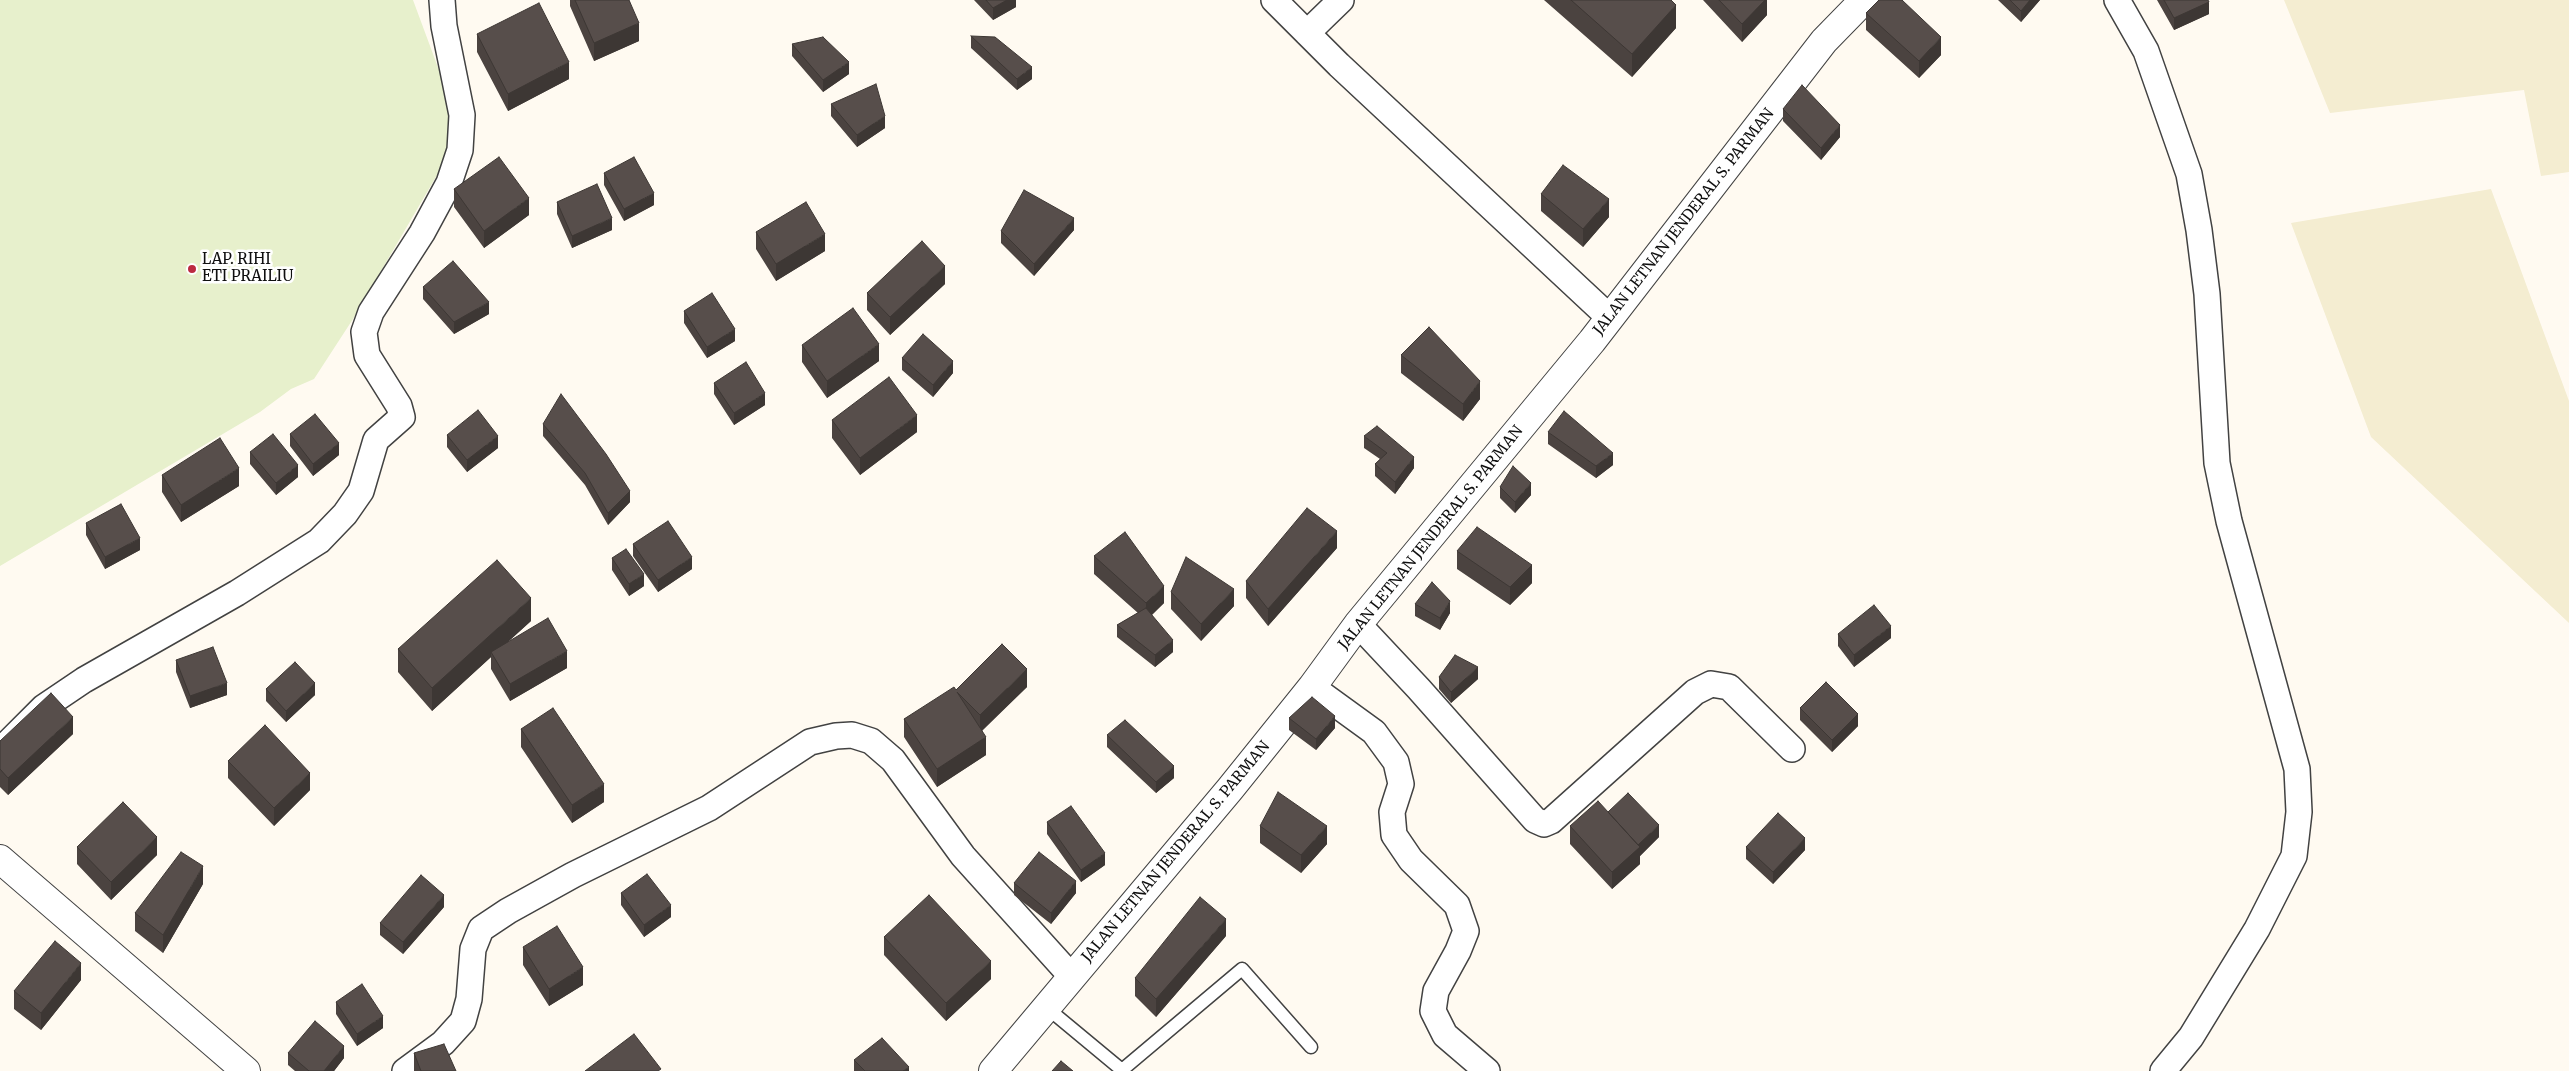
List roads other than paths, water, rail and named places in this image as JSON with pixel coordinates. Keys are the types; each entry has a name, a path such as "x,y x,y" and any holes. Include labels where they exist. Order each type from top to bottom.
{"street":[{"path":"0,751 44,707 84,680 237,594 319,540 345,514 361,491 376,440 402,417 399,406 367,355 364,332 371,312 422,233 449,183 460,150 462,115 444,26 442,0"},
{"path":"1274,0 1610,318"},
{"path":"1308,33 1341,0"},
{"name":"JALAN LETNAN JENDERAL S. PARMAN","path":"993,1071 1143,895 1312,687 1358,624 1610,318 1824,41 1864,0"},
{"path":"2117,0 2129,17 2146,51 2189,174 2207,294 2217,464 2229,521 2297,769 2299,804 2294,856 2257,929 2192,1037 2164,1071"},
{"path":"1358,624 1419,688 1535,820 1544,824 1551,821 1695,692 1711,684 1729,687 1792,749"},
{"path":"1312,687 1374,732 1396,762 1401,784 1392,812 1394,835 1411,860 1457,905 1466,931 1458,951 1436,991 1433,1011 1445,1035 1487,1071"},
{"path":"405,1071 443,1043 463,1021 469,999 473,948 481,929 508,911 573,875 708,808 810,742 836,736 852,735 871,741 893,760 963,856 1072,977"},
{"path":"0,859 246,1071"}],"lane":[{"path":"1046,1007 1122,1070 1242,969 1311,1047"}],"place":[{"name":"LAP. RIHI ETI PRAILIU","path":"192,269"}]}
